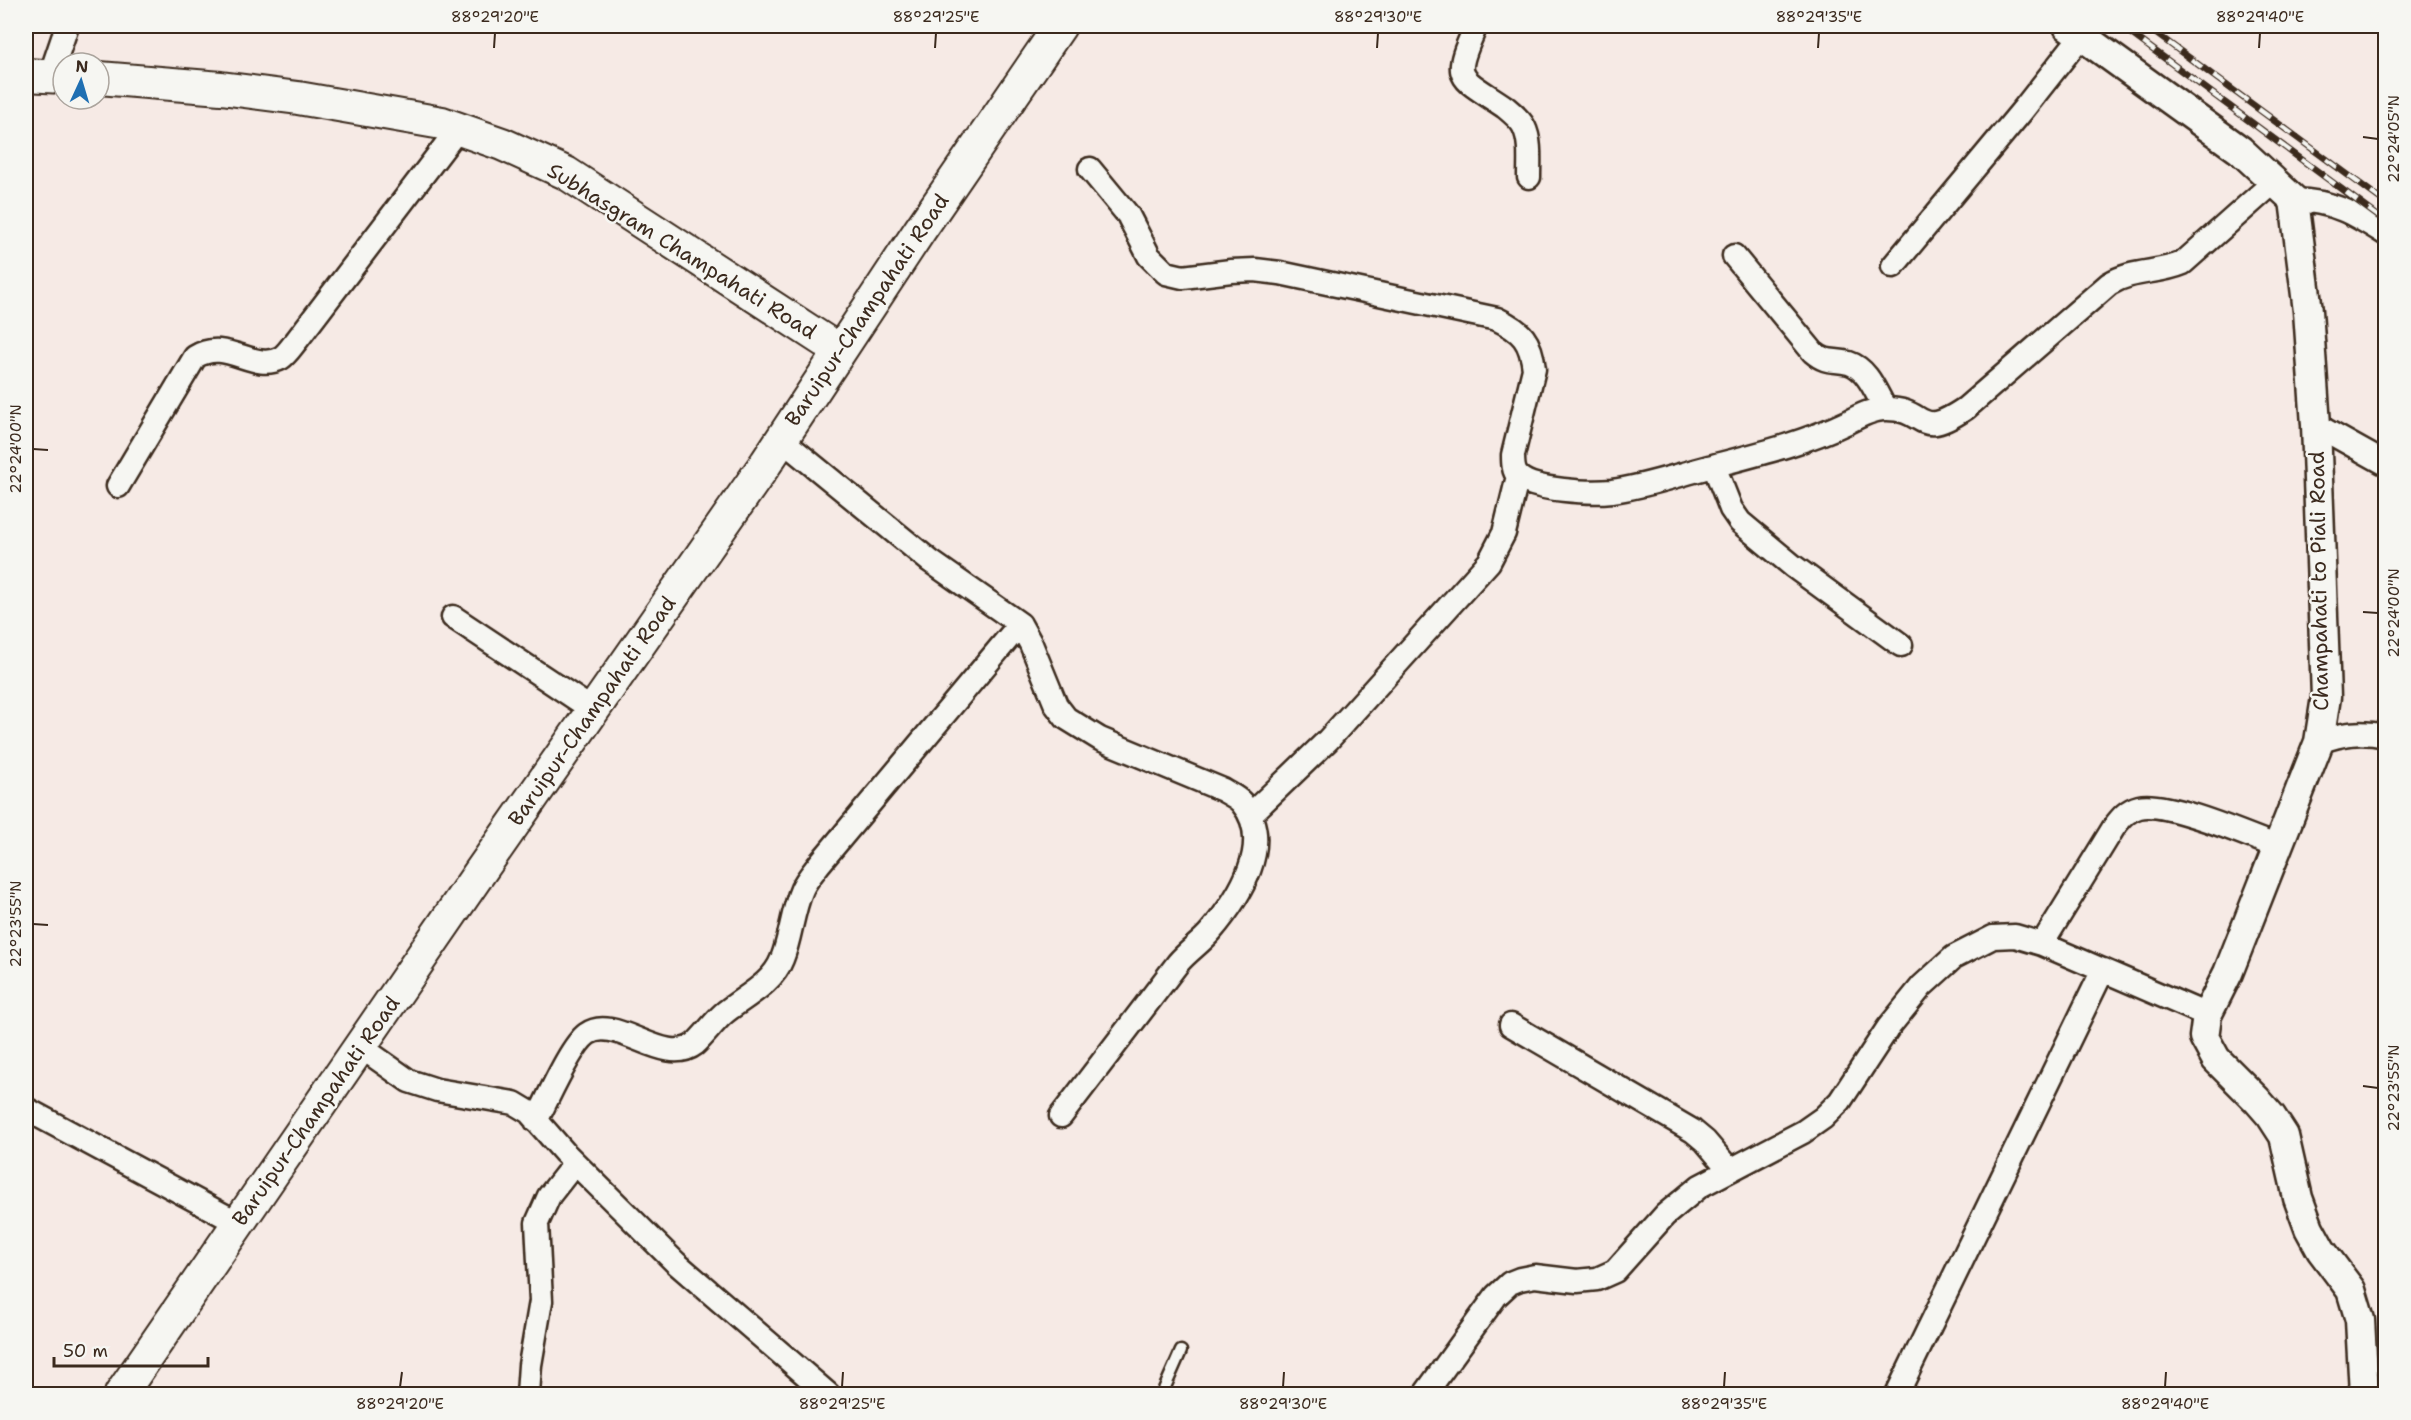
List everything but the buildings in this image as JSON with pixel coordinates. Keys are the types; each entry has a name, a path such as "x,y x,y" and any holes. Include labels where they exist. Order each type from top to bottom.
{"main road":[{"name":"Baruipur-Champahati Road","path":"121,1395 238,1222 782,440 920,230 1060,26"},
{"name":"Subhasgram Champahati Road","path":"111,79 221,88 298,98 442,123 502,144 566,173 840,351"}],"street":[{"path":"46,76 67,26"},
{"path":"1476,26 1462,56 1460,69 1465,80 1510,111 1524,126 1528,142 1529,177"},
{"path":"1893,266 2022,111 2075,30 2240,150 2284,191 2345,210 2385,234"},
{"path":"118,486 195,357 206,350 218,349 267,362 281,357 297,340 458,129"},
{"path":"1090,169 1128,215 1149,256 1166,273 1184,277 1247,271 1280,273 1497,319 1516,328 1526,340 1533,355 1534,369 1513,455 1518,476 1504,534 1489,562 1328,740 1250,815"},
{"path":"1518,476 1553,489 1580,492 1613,491 1800,443 1885,408 1901,411 1925,424 1936,424 1950,418 2034,350 2109,284 2122,276 2136,272 2168,269 2183,263 2284,191"},
{"name":"Champahati to Piali Road","path":"2206,1015 2228,972 2319,742 2326,697 2316,425 2308,311 2284,191"},
{"path":"1734,256 1813,352 1822,359 1847,363 1859,368 1866,375 1885,408"},
{"path":"2316,425 2385,464"},
{"path":"782,440 930,561 1020,624 1031,644 1056,705 1066,718 1100,739 1223,790 1240,801 1256,829 1254,853 1246,876 1230,907 1209,933 1178,963 1061,1116"},
{"path":"1714,466 1731,509 1740,522 1793,566 1901,645"},
{"path":"453,617 593,710"},
{"path":"536,1121 575,1048 585,1035 594,1030 606,1030 667,1049 683,1050 694,1044 738,1001 773,977 782,960 803,887 820,863 1020,624"},
{"path":"2319,742 2350,732 2366,732 2385,736"},
{"path":"2042,944 2114,827 2126,812 2140,806 2168,808 2278,847"},
{"path":"1425,1395 1496,1296 1510,1283 1534,1276 1577,1281 1597,1279 1615,1271 1665,1215 1700,1186 1803,1132 1822,1118 1840,1101 1888,1028 1922,986 1954,957 1993,937 2015,936 2042,944 2206,1015 2204,1037 2216,1059 2257,1100 2284,1136 2298,1198 2309,1228 2321,1250 2351,1290 2360,1320 2364,1395"},
{"path":"1897,1395 2103,970"},
{"path":"1511,1025 1693,1131 1705,1141 1729,1169"},
{"path":"361,1047 409,1081 438,1090 514,1103 529,1112 575,1163 676,1263 828,1395"},
{"path":"26,1109 238,1222"},
{"path":"528,1395 530,1365 542,1294 536,1236 537,1223 549,1196 575,1163"}],"lane":[{"path":"1162,1395 1181,1351"}],"railway":[{"path":"2121,26 2386,222"},
{"path":"2146,26 2386,203"}]}
